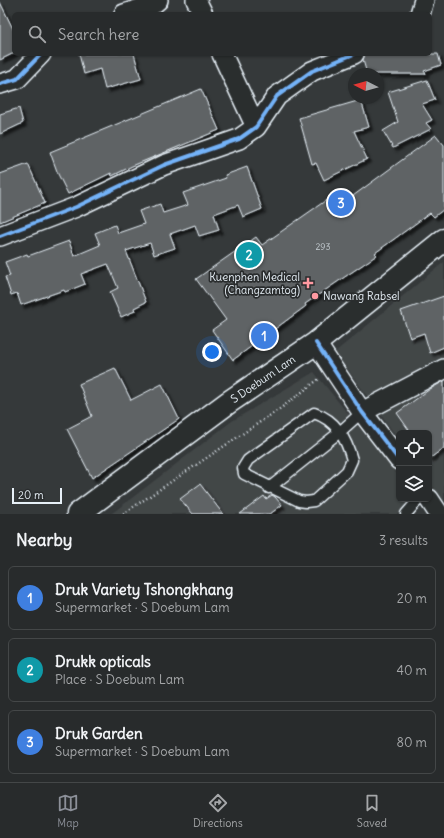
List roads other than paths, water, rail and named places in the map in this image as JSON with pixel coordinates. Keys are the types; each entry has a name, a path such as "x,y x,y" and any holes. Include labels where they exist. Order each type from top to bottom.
{"main road":[{"name":"S Doebum Lam","path":"78,514 229,402 316,343 444,240"}],"street":[{"path":"130,12 152,4 158,0"},
{"path":"196,0 202,12"},
{"path":"421,12 424,0"},
{"path":"0,84 17,79 39,56"},
{"path":"223,56 256,127"},
{"path":"0,236 76,206 164,165 239,138 256,127 277,96 312,71 349,56"},
{"path":"316,343 362,412 396,456"},
{"path":"362,412 444,369"},
{"path":"431,502 439,514"}],"lane":[{"path":"269,488 341,431 362,412"},
{"path":"314,413 324,416 341,431 352,460 347,471 314,501 299,501 269,488 244,474 243,468 248,460 314,413"},
{"path":"406,514 416,502"}],"place":[{"name":"Druk Garden","path":"341,203"},
{"name":"Drukk opticals","path":"249,255"},
{"name":"Kuenphen Medical (Changzamtog)","path":"308,283"},
{"name":"Nawang Rabsel","path":"315,296"},
{"name":"Druk Variety Tshongkhang","path":"264,336"}]}
